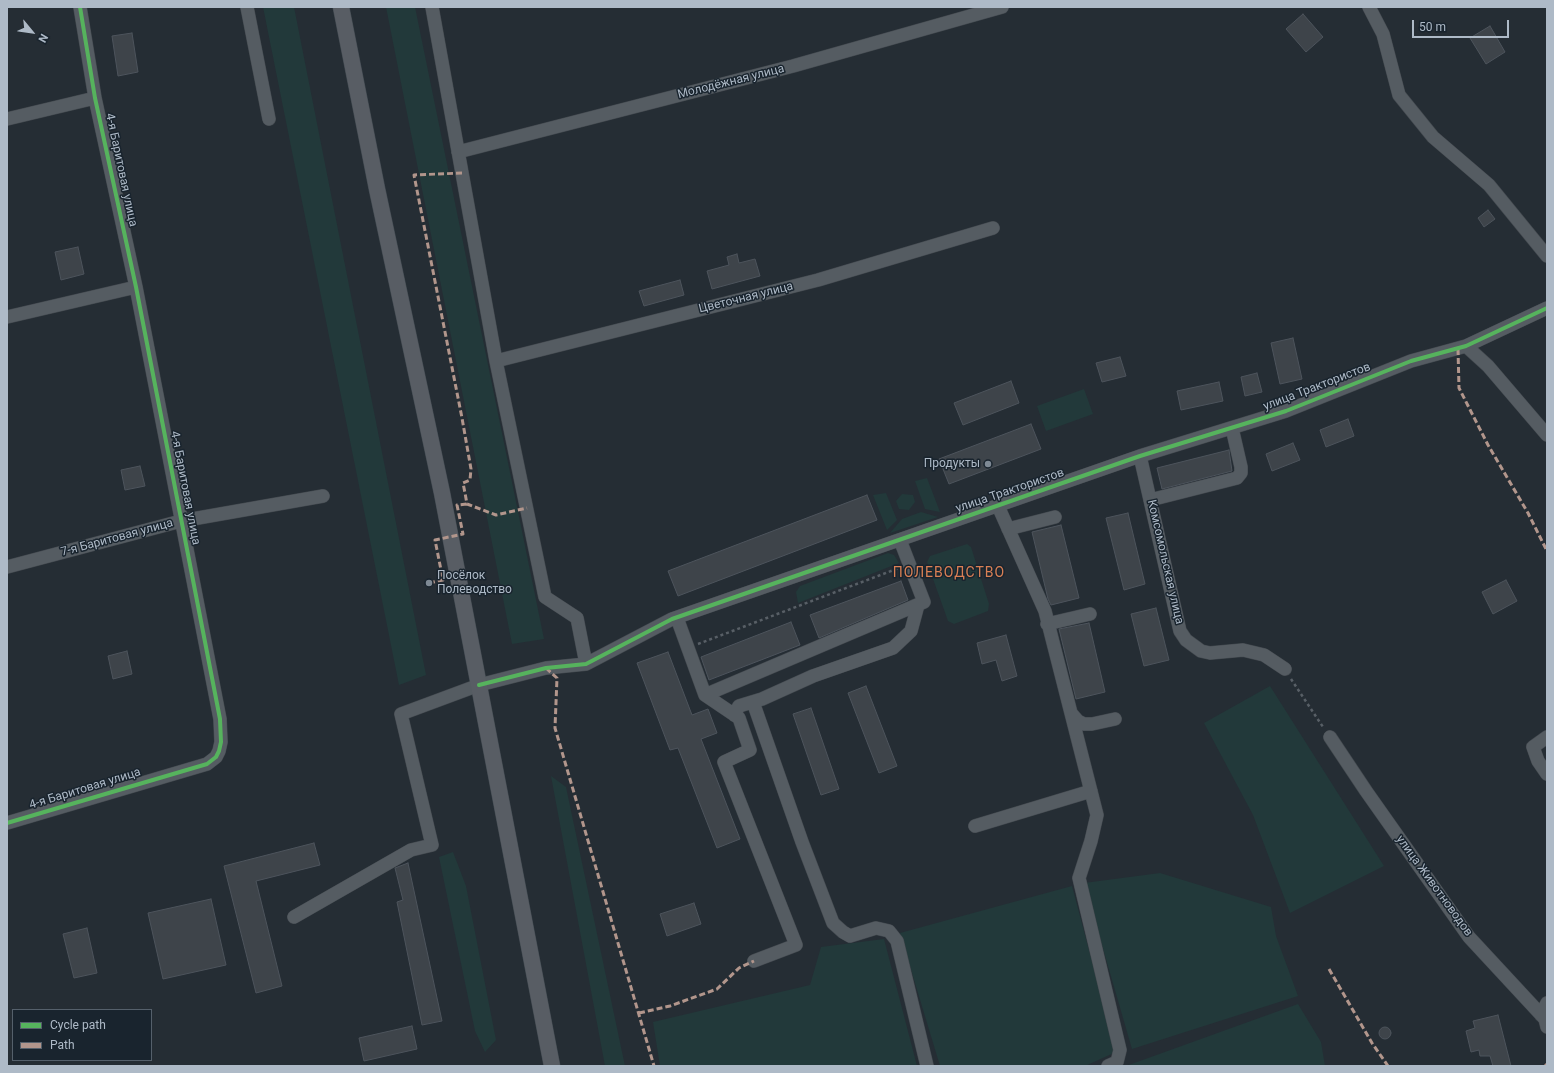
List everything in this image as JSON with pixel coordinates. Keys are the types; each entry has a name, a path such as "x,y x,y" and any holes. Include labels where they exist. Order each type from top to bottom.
{"main road":[{"path":"341,7 377,189 442,493 552,1066"}],"street":[{"name":"4-я Баритовая улица","path":"7,823 207,764 216,757 221,742 220,719 136,287 94,98 80,7"},
{"path":"247,7 269,119"},
{"path":"432,7 496,360 545,597 577,618 586,664"},
{"name":"Молодёжная улица","path":"458,152 793,66 1002,7"},
{"path":"1369,7 1383,34 1399,95 1433,137 1490,185 1547,256"},
{"path":"7,119 94,98"},
{"name":"Цветочная улица","path":"496,360 818,280 993,228"},
{"path":"7,317 136,287"},
{"name":"улица Трактористов","path":"294,917 411,850 432,845 401,714 479,685 546,668 586,664 677,618 1140,456 1286,411 1411,361 1466,346 1547,308"},
{"path":"1466,346 1488,366 1547,435"},
{"path":"1150,500 1233,480 1239,476 1241,467 1232,428"},
{"name":"Комсомольская улица","path":"1140,456 1180,631 1186,640 1193,647 1210,653 1243,650 1264,655 1285,669"},
{"name":"7-я Баритовая улица","path":"7,567 182,521 323,496"},
{"path":"998,506 1044,608 1097,815 1091,841 1079,878 1120,1050 1117,1062 1108,1066"},
{"path":"1008,529 1055,517"},
{"path":"705,695 924,602 900,540"},
{"path":"734,715 739,706 753,702 813,676 893,648 911,631 918,605"},
{"path":"1047,624 1090,614"},
{"path":"677,618 705,695 739,718 750,750 724,762 796,945 754,961"},
{"path":"753,702 802,842 833,923 850,936 876,928 889,931 897,941 927,1066"},
{"path":"1071,713 1078,721 1084,724 1092,724 1115,719"},
{"name":"улица Животноводов","path":"1330,737 1366,791 1469,937 1544,1009 1547,1027"},
{"path":"1547,737 1533,747 1538,761 1547,774"},
{"path":"975,826 1091,791"}],"path":[{"path":"688,648 909,565"},
{"path":"1285,669 1330,737"}],"green space":[{"path":"263,7 294,7 426,675 399,685"},
{"path":"386,7 415,7 544,639 512,644"},
{"path":"1084,389 1093,414 1046,431 1037,406"},
{"path":"927,478 940,512 925,509 915,481"},
{"path":"886,493 897,520 887,530 873,495"},
{"path":"902,494 913,495 915,502 909,510 899,509 896,501"},
{"path":"921,512 938,517 890,533 902,519"},
{"path":"967,544 971,547 989,604 988,611 954,624 948,621 927,562 930,556"},
{"path":"888,553 894,555 899,563 798,603 796,592 800,586"},
{"path":"1270,686 1384,866 1290,913 1253,815 1204,723"},
{"path":"551,776 566,787 625,1066 605,1066"},
{"path":"453,852 466,886 496,1040 485,1052 475,1031 439,857"},
{"path":"1160,873 1271,907 1276,936 1298,996 1132,1049 1084,883"},
{"path":"1072,886 1116,1052 1085,1066 940,1066 900,933"},
{"path":"884,939 917,1066 660,1066 653,1022 810,985 821,947"},
{"path":"1298,1004 1321,1042 1325,1066 1126,1066"}],"building":[{"path":"1303,14 1323,37 1306,52 1286,29"},
{"path":"1490,26 1505,52 1486,64 1470,38"},
{"path":"132,33 138,72 118,76 112,36"},
{"path":"1488,210 1495,219 1484,227 1478,218"},
{"path":"78,247 84,274 61,280 55,252"},
{"path":"737,254 739,263 755,259 760,276 712,289 707,271 729,265 727,257"},
{"path":"680,280 684,295 644,306 639,291"},
{"path":"1293,338 1302,379 1280,384 1271,343"},
{"path":"1120,357 1126,376 1102,382 1096,363"},
{"path":"1257,373 1262,392 1245,396 1241,377"},
{"path":"1011,381 1019,403 963,425 954,403"},
{"path":"1219,382 1223,401 1181,410 1177,391"},
{"path":"1348,419 1354,436 1326,447 1320,430"},
{"path":"1031,424 1041,449 949,484 939,459"},
{"path":"1293,443 1300,460 1272,471 1266,454"},
{"path":"1229,450 1232,471 1162,489 1157,468"},
{"path":"140,466 145,486 125,490 121,470"},
{"path":"867,495 877,520 678,596 668,571"},
{"path":"1128,513 1145,584 1124,590 1106,518"},
{"path":"1061,525 1079,598 1051,605 1048,599 1032,532"},
{"path":"1506,580 1517,601 1493,614 1482,592"},
{"path":"901,581 908,600 819,638 810,615"},
{"path":"1156,608 1169,660 1144,666 1131,614"},
{"path":"791,622 800,645 709,680 701,657"},
{"path":"1089,623 1105,692 1076,699 1059,629"},
{"path":"1006,635 1017,676 1002,681 996,660 982,664 977,643"},
{"path":"127,651 132,674 113,679 108,656"},
{"path":"668,652 692,715 708,709 717,733 701,739 740,839 717,848 678,748 670,750 637,663"},
{"path":"866,686 897,766 879,773 848,693"},
{"path":"811,708 839,789 821,795 793,714"},
{"path":"314,843 320,865 256,881 282,986 256,993 224,866"},
{"path":"408,863 442,1021 422,1025 397,902 403,900 395,868"},
{"path":"211,899 226,965 163,979 148,913"},
{"path":"694,903 701,924 667,936 660,914"},
{"path":"87,928 97,973 74,978 63,934"},
{"path":"1498,1015 1511,1066 1493,1066 1490,1056 1480,1056 1479,1050 1471,1052 1466,1031 1475,1028 1473,1021"},
{"path":"412,1026 417,1049 364,1061 359,1038"},
{"path":"1385,1027 1389,1029 1391,1033 1389,1037 1385,1039 1381,1037 1379,1033 1381,1029"}],"marked path":[{"path":"462,173 414,175 471,469 470,480 463,483 467,504 496,515 527,508"},
{"path":"1458,349 1459,388 1488,445 1528,513 1547,551"},
{"path":"429,583 443,580 435,540 463,534 457,505 467,504"},
{"path":"546,668 557,678 555,728 654,1066"},
{"path":"639,1013 670,1006 717,989 739,968 754,961"},
{"path":"1329,969 1372,1043 1388,1066"}],"cycle path":[{"path":"7,823 207,764 216,757 221,742 220,719 136,287 95,98 80,7"},
{"path":"479,685 546,668 586,664 672,619 1140,456 1286,411 1411,361 1466,346 1547,308"}],"place":[{"name":"Продукты","path":"988,464"},
{"name":"Посёлок Полеводство","path":"429,583"}],"district":[{"name":"ПОЛЕВОДСТВО","path":"949,573"}]}
